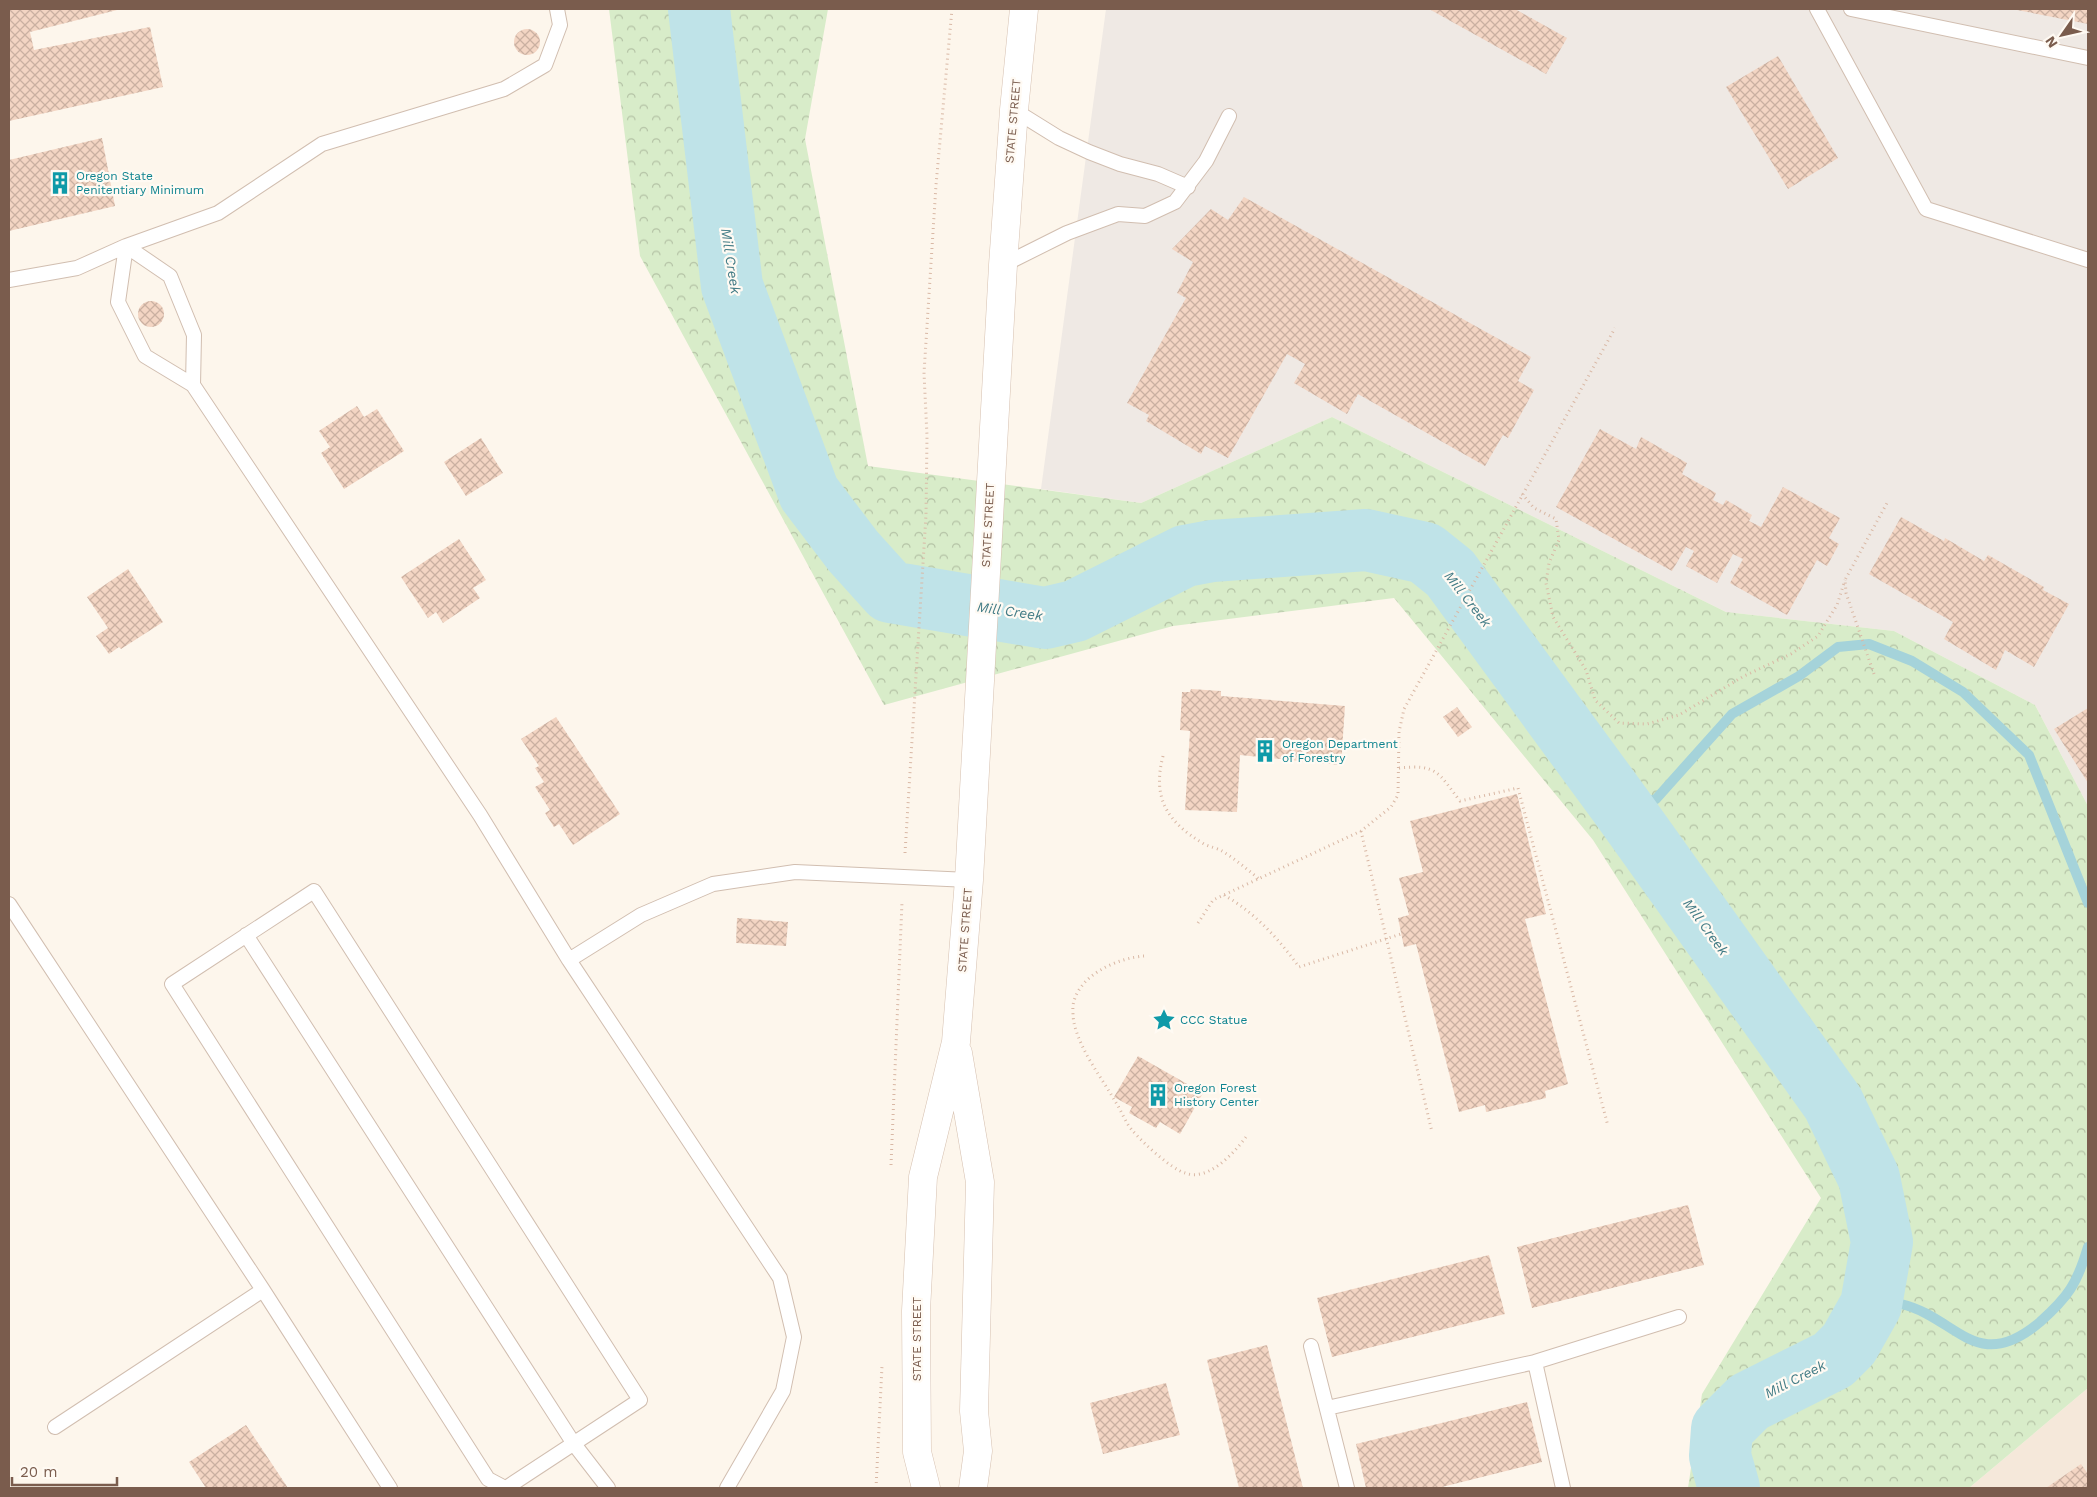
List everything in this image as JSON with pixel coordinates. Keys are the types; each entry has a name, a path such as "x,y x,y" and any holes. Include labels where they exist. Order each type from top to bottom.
{"main road":[{"name":"STATE STREET","path":"926,1488 917,1452 916,1311 923,1177 956,1042 969,880 1003,265 1014,110 1024,9"},
{"name":"STATE STREET","path":"956,1042 980,1182 974,1411 978,1452 973,1488"}],"lane":[{"path":"9,280 77,268 126,246 218,213 322,144 504,89 545,65 560,25 556,9"},
{"path":"1817,9 1926,210 2088,260"},
{"path":"1851,9 2088,58"},
{"path":"1014,110 1059,138 1120,164 1158,174 1188,187"},
{"path":"1003,265 1067,233 1118,214 1146,216 1175,202 1206,161 1229,116"},
{"path":"126,246 170,276 194,335 193,386"},
{"path":"126,246 118,302 145,356 193,386 480,815 569,960 780,1278 794,1337 784,1391 727,1488"},
{"path":"569,960 641,915 713,884 795,872 969,880"},
{"path":"314,891 640,1400 505,1488 488,1479 172,984 246,935 314,891"},
{"path":"9,904 263,1290 390,1488"},
{"path":"246,935 574,1444 608,1488"},
{"path":"55,1427 263,1290"},
{"path":"1326,1408 1535,1362 1679,1317"},
{"path":"1310,1346 1347,1488"},
{"path":"1535,1362 1563,1488"}],"path":[{"path":"890,1173 903,877 926,515 927,436 924,373 936,185 952,9"},
{"path":"1198,923 1213,900 1361,831 1391,807 1398,796 1400,768 1399,732 1404,709 1615,328"},
{"path":"1522,494 1534,508 1556,519 1559,540 1549,563 1546,584 1553,618 1586,670 1595,700 1619,723 1648,724 1679,715 1728,684 1791,654 1818,636 1837,605 1845,580 1887,503"},
{"path":"1845,580 1846,593 1874,674"},
{"path":"1163,756 1158,774 1158,792 1165,809 1182,829 1206,845 1221,850 1259,880"},
{"path":"1400,768 1417,766 1432,769 1445,780 1460,801 1518,788 1608,1126"},
{"path":"1361,831 1432,1132"},
{"path":"1223,895 1241,905 1280,941 1298,967 1401,934"},
{"path":"1144,956 1128,958 1104,968 1083,985 1074,1001 1074,1023 1081,1039 1130,1128 1145,1146 1185,1174 1207,1172 1232,1156 1246,1137"},
{"path":"876,1488 882,1360"}],"shaded area":[{"path":"1106,9 2088,9 2088,806 2035,705 1894,631 1726,612 1332,417 1141,503 1041,489"},
{"path":"2088,1388 2088,1488 1969,1488"}],"green space":[{"path":"609,9 828,9 805,139 868,466 1141,503 1332,417 1726,612 1894,631 2035,705 2088,806 2088,1388 1969,1488 1688,1488 1702,1394 1821,1198 1593,840 1394,598 1173,626 884,705 640,256"}],"building":[{"path":"9,9 121,9 30,32 34,50 150,27 163,87 9,121"},
{"path":"1429,9 1515,9 1567,38 1546,74"},
{"path":"2088,9 2088,24 2017,10"},
{"path":"527,29 536,33 540,42 536,51 527,55 518,51 514,42 518,33"},
{"path":"1778,56 1838,158 1788,189 1726,87"},
{"name":"Oregon State Penitentiary Minimum","path":"102,138 115,206 9,231 9,160"},
{"path":"1244,197 1531,357 1518,381 1534,390 1508,438 1503,435 1485,466 1358,394 1347,414 1294,383 1305,364 1287,354 1228,458 1205,446 1201,454 1146,421 1149,415 1127,403 1186,298 1177,293 1193,262 1172,249 1211,209 1228,220"},
{"path":"151,301 160,305 164,314 160,323 151,327 142,323 138,314 142,305"},
{"path":"357,406 364,417 377,409 404,451 344,489 321,453 330,447 319,431"},
{"path":"1600,429 1636,449 1641,437 1687,463 1682,474 1716,493 1713,500 1723,505 1726,500 1752,515 1749,521 1761,527 1783,487 1840,518 1829,538 1839,544 1827,566 1817,560 1787,615 1730,583 1743,559 1733,554 1717,583 1686,566 1694,551 1686,547 1672,571 1556,507"},
{"path":"481,438 503,473 466,496 444,462"},
{"path":"1901,517 1944,541 1945,538 1984,561 1988,555 2044,587 2043,590 2069,604 2034,667 2005,650 1996,670 1944,639 1953,622 1869,574"},
{"path":"459,539 486,580 473,588 480,598 443,623 436,612 428,618 401,577"},
{"path":"128,569 163,622 121,649 119,647 109,654 96,636 108,628 87,597"},
{"name":"Oregon Department of Forestry","path":"1191,689 1221,691 1221,696 1345,706 1341,765 1240,755 1237,812 1185,810 1190,731 1180,730 1182,692 1190,692"},
{"path":"1457,707 1472,727 1458,737 1443,717"},
{"path":"2088,708 2088,783 2054,729"},
{"path":"556,717 620,814 573,845 559,824 554,827 545,813 550,810 535,787 544,782 535,768 539,766 521,739"},
{"path":"1517,794 1546,914 1525,919 1568,1084 1545,1091 1546,1098 1486,1112 1485,1105 1459,1112 1416,944 1404,947 1398,918 1409,915 1399,878 1423,872 1410,821"},
{"path":"737,918 788,922 786,946 736,943"},
{"name":"Oregon Forest History Center","path":"1138,1056 1203,1093 1180,1134 1160,1122 1156,1128 1129,1113 1132,1107 1114,1097"},
{"path":"1688,1205 1704,1265 1532,1308 1517,1247"},
{"path":"1489,1255 1505,1314 1332,1357 1317,1298"},
{"path":"1267,1345 1303,1488 1239,1488 1207,1360"},
{"path":"1166,1383 1180,1435 1103,1454 1090,1403"},
{"path":"1527,1402 1542,1462 1438,1488 1366,1488 1356,1444"},
{"path":"246,1425 288,1488 206,1488 189,1462"},
{"path":"2081,1464 2088,1474 2088,1488 2046,1488"}],"waterway":[{"name":"Mill Creek","path":"699,9 732,286 809,493 853,551 890,592 1045,618 1075,611 1185,556 1212,551 1366,540 1425,553 1450,573 1623,809 1833,1103 1869,1178 1882,1242 1871,1305 1849,1344 1833,1360 1749,1402 1722,1429 1720,1456 1729,1488"},
{"path":"1623,809 1656,799 1732,714 1799,676 1838,647 1869,644 1912,661 1963,692 2029,755 2088,903"},
{"path":"1871,1305 1882,1300 1891,1301 1920,1311 1968,1338 1983,1343 1999,1344 2018,1337 2040,1322 2058,1305 2065,1297 2080,1271 2088,1247"}],"place":[{"name":"Oregon State Penitentiary Minimum","path":"60,183"},
{"name":"Oregon Department of Forestry","path":"1265,751"},
{"name":"CCC Statue","path":"1164,1020"},
{"name":"Oregon Forest History Center","path":"1158,1095"}]}
